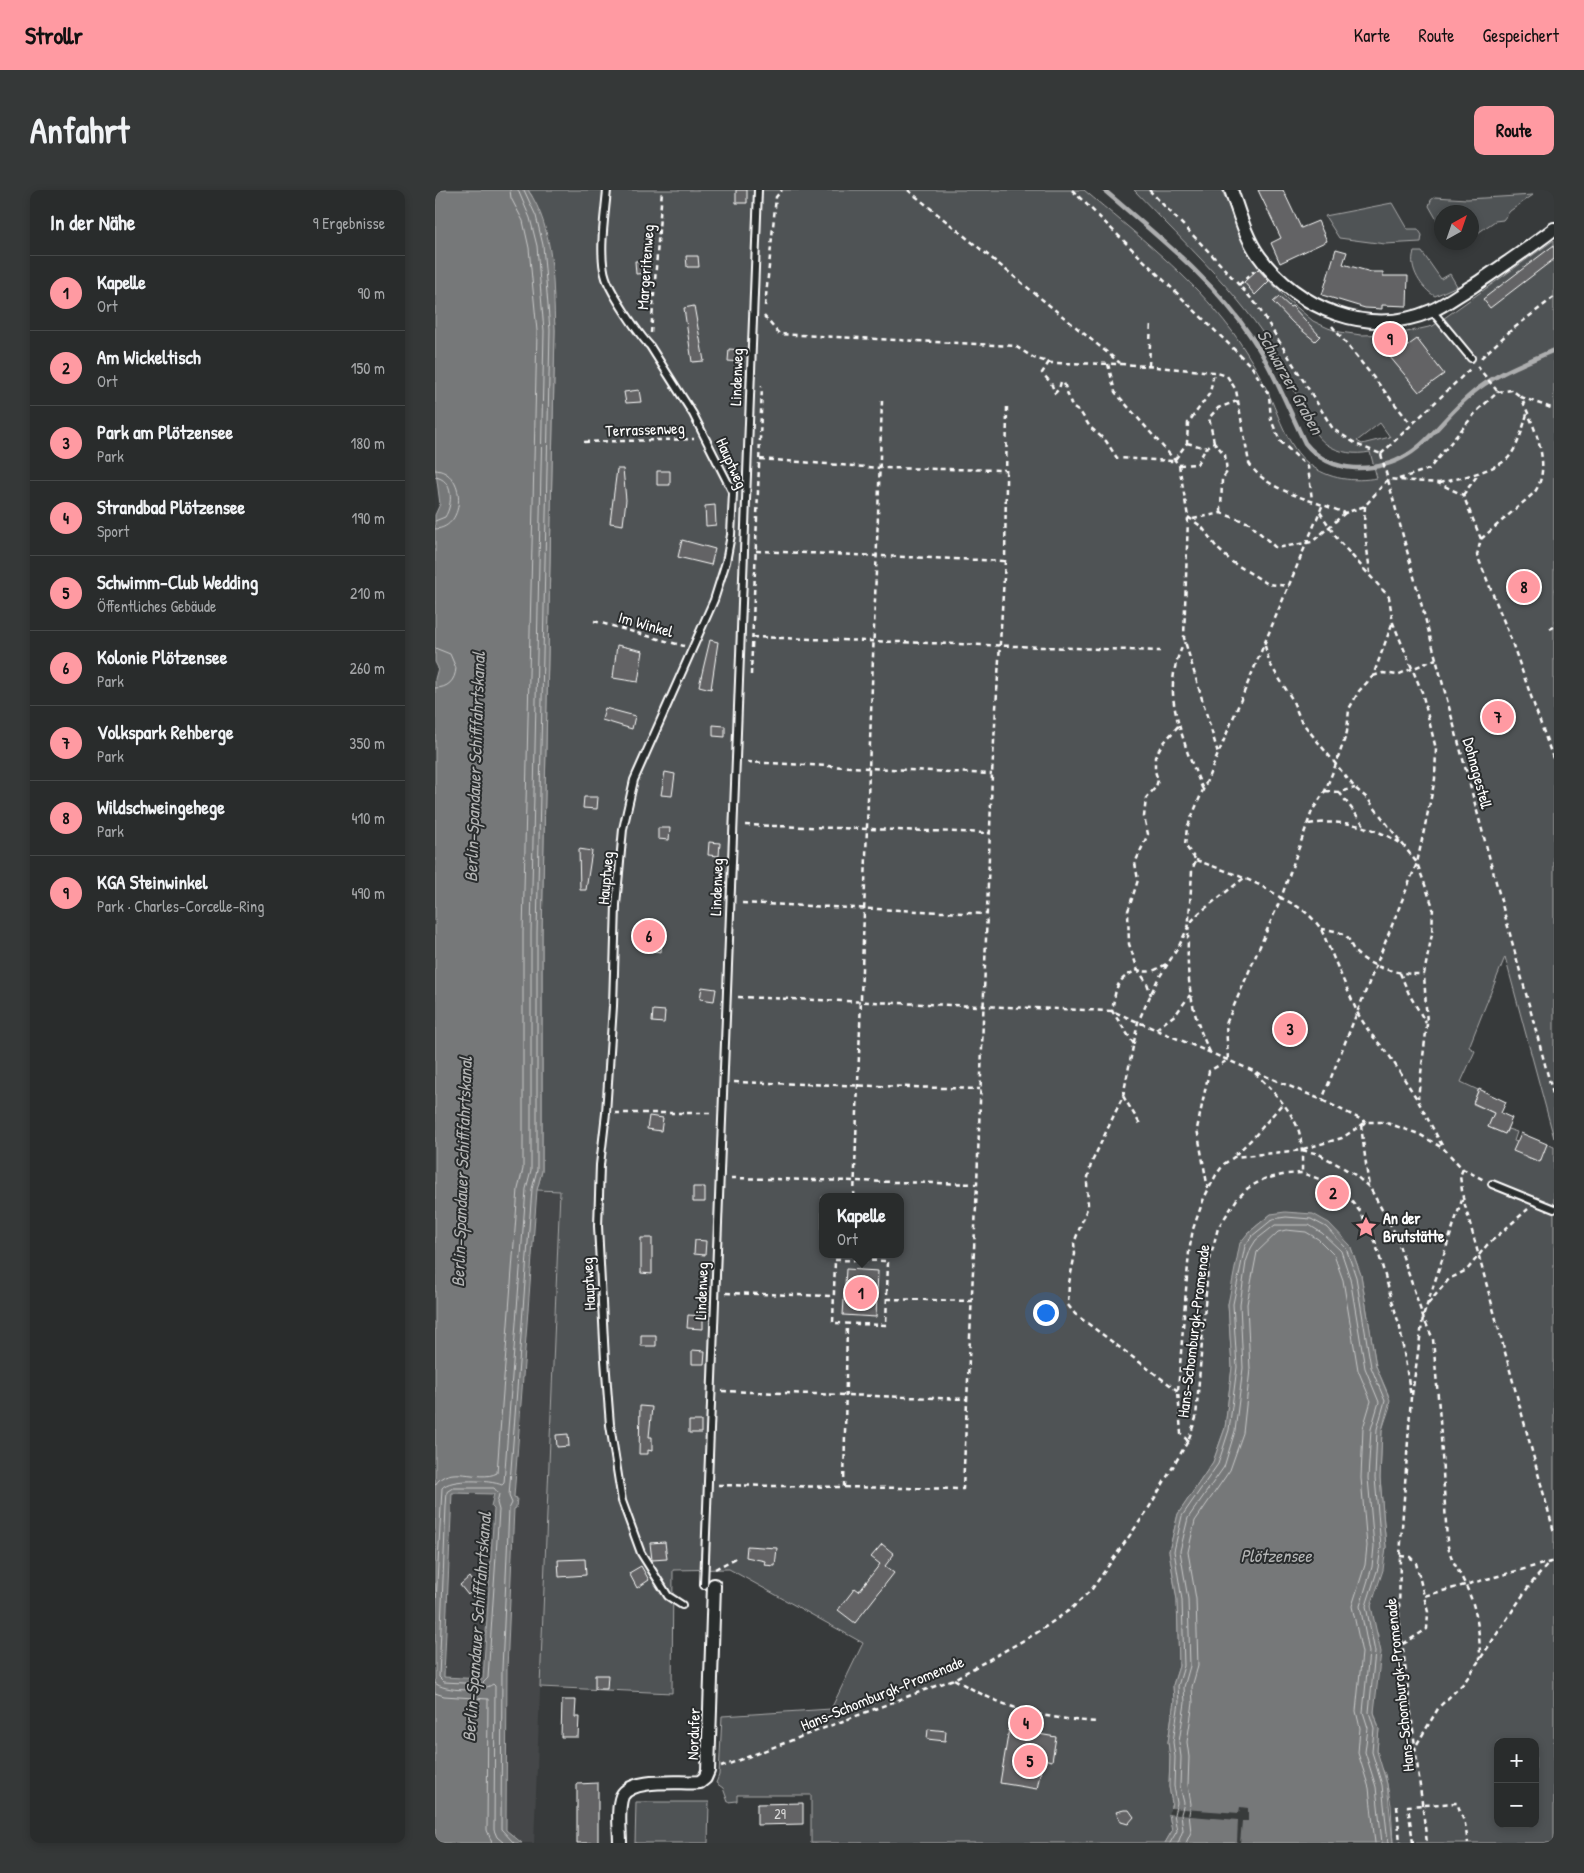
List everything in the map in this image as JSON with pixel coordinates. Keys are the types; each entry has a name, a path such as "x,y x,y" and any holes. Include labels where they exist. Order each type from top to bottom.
{"street":[{"path":"1231,190 1246,232 1264,262 1299,295 1321,309 1353,319 1372,321 1398,320 1432,311 1522,254 1554,229"},
{"name":"Nordufer","path":"620,1843 621,1805 627,1790 642,1784 700,1782 705,1778 708,1771 709,1585"}],"lane":[{"name":"Hauptweg","path":"607,190 602,243 606,278 641,337 650,346 693,414 733,493 731,535 726,562 714,600 634,780 623,829 606,1114 599,1165 598,1226 610,1425 622,1501 641,1552 668,1596 682,1604"},
{"name":"Lindenweg","path":"709,1585 721,1113 758,190"},
{"path":"1432,311 1473,361"},
{"path":"731,535 743,536"},
{"path":"1492,1184 1535,1203 1554,1209"}],"path":[{"name":"Margeritenweg","path":"650,346 662,190"},
{"path":"781,190 775,197 764,317 779,334 1015,346 1033,358 1049,362 1149,366 1214,372 1227,376 1236,390 1249,463 1255,472 1267,483 1345,512"},
{"path":"908,190 1121,364"},
{"path":"1072,190 1252,366 1269,395 1271,420 1280,441 1308,467 1312,500"},
{"path":"1149,190 1257,305 1333,429 1358,445 1381,454 1473,361 1554,296"},
{"path":"1239,284 1264,262"},
{"path":"1321,309 1335,330 1411,424"},
{"path":"1149,366 1151,322"},
{"path":"1473,361 1498,392"},
{"path":"1049,362 1042,373 1051,383 1055,393 1059,390 1061,382 1064,383 1072,407 1081,413 1090,427 1106,441 1117,458 1174,461"},
{"path":"1108,364 1115,392 1179,465 1188,517 1185,642 1218,755"},
{"path":"1174,461 1187,443 1188,423 1210,393 1214,372"},
{"path":"1398,480 1429,469 1477,410 1498,392 1512,390 1521,397 1554,408"},
{"path":"1521,397 1542,453 1544,474 1541,484 1481,539 1477,555 1509,634 1554,761"},
{"path":"1221,513 1222,479 1227,472 1225,455 1214,442 1209,418 1218,408 1238,400"},
{"path":"855,1193 882,401"},
{"path":"718,1485 963,1489 977,1184 991,774 1001,645 1005,561 1007,406"},
{"path":"1193,519 1221,513 1249,523 1276,548 1312,542 1345,512 1365,506 1388,479 1438,483 1479,473 1508,458 1523,430 1527,412"},
{"name":"Terrassenweg","path":"584,442 706,439"},
{"path":"1179,465 1197,464 1206,448 1214,442"},
{"path":"1187,443 1206,448"},
{"name":"Dohnagestell","path":"1381,454 1554,1098"},
{"path":"759,459 880,468 1005,470"},
{"path":"1463,495 1479,473"},
{"path":"1438,483 1463,495 1481,539"},
{"path":"1323,504 1187,828 1185,845 1196,860 1269,889 1312,916 1321,929 1358,1014 1370,1034 1389,1055 1417,1099 1444,1149 1463,1169 1492,1184"},
{"path":"1365,506 1364,524 1371,575"},
{"path":"1320,512 1338,540 1389,597 1393,623 1422,692 1436,749 1435,779 1417,863 1322,1100"},
{"path":"1188,517 1193,519 1232,562 1268,584 1289,586"},
{"path":"756,551 1005,561"},
{"name":"Im Winkel","path":"594,621 693,649"},
{"path":"1228,1060 1225,1024 1281,898 1319,799 1336,764 1347,732 1349,709 1359,691 1373,676 1393,623"},
{"path":"1550,629 1554,627"},
{"path":"752,638 1161,650"},
{"path":"1185,642 1176,658 1173,696 1188,754 1203,790"},
{"path":"1264,645 1270,664 1291,699 1301,721 1355,788 1367,798 1417,863 1433,908 1432,934 1424,974 1427,1024 1417,1099"},
{"path":"1373,676 1383,673 1397,675 1436,659"},
{"path":"1151,996 1147,983 1138,970 1129,944 1128,911 1138,880 1135,863 1147,834 1144,817 1146,798 1156,787 1158,780 1155,771 1155,757 1161,746 1179,725"},
{"path":"747,762 991,774"},
{"path":"1325,790 1339,792 1355,788"},
{"path":"1339,792 1367,830"},
{"path":"1309,824 1330,821 1348,822 1367,830 1383,833 1403,845"},
{"path":"745,825 990,833"},
{"path":"1196,860 1192,870 1186,966 1190,995 1198,1028 1211,1053"},
{"path":"1178,1391 1075,1314 1068,1305 1069,1283 1075,1254 1074,1244 1088,1206 1087,1182 1091,1164 1123,1096 1138,1022 1167,963 1179,946 1189,923 1244,878"},
{"path":"742,903 987,914"},
{"path":"1321,929 1341,933 1348,938 1352,949 1359,955 1378,964 1400,973 1424,974"},
{"path":"1134,1044 1112,1011 1117,987 1124,975 1138,970 1145,973 1153,972 1167,963"},
{"path":"1400,973 1409,994 1427,1024"},
{"path":"1155,1029 1176,1014 1190,995"},
{"path":"738,997 1112,1011 1322,1100 1366,1122 1384,1122 1393,1125 1419,1134 1444,1149"},
{"path":"1209,1190 1197,1129 1209,1071 1228,1060"},
{"path":"1253,1071 1282,1104 1297,1127 1302,1150 1302,1173"},
{"path":"735,1082 980,1089"},
{"path":"1123,1096 1140,1124"},
{"path":"1188,1441 1181,1434 1178,1391 1193,1229 1209,1190 1224,1164 1254,1137 1282,1104"},
{"path":"606,1114 633,1111 721,1113"},
{"path":"1234,1156 1302,1150 1342,1138 1366,1122"},
{"path":"1361,1125 1369,1188"},
{"path":"1302,1150 1319,1154 1342,1167 1369,1188 1395,1233 1423,1317 1433,1339 1447,1541 1449,1553 1466,1585 1477,1614 1480,1660"},
{"path":"1463,1169 1460,1185 1463,1198 1554,1532"},
{"name":"Hans-Schomburgk-Promenade","path":"708,1771 954,1679 1035,1634 1071,1610 1092,1589 1133,1532 1188,1441 1196,1418 1208,1267 1219,1228 1237,1199 1248,1188 1269,1177 1302,1173 1322,1180 1341,1191 1361,1213 1375,1241 1400,1328 1411,1397 1400,1556 1399,1617 1427,1843"},
{"path":"731,1178 977,1184"},
{"path":"1411,1397 1423,1317 1463,1198"},
{"path":"1426,1307 1449,1279 1467,1270 1487,1245 1517,1222 1535,1203"},
{"path":"835,1260 888,1261 886,1325 833,1323 834,1296 835,1260"},
{"path":"726,1293 834,1296"},
{"path":"887,1299 972,1301"},
{"path":"844,1487 847,1324"},
{"path":"722,1391 967,1399"},
{"path":"1400,1556 1410,1557 1415,1563 1428,1612 1427,1628 1402,1644"},
{"path":"1424,1596 1554,1561"},
{"path":"1416,1746 1439,1708 1464,1683 1529,1586 1550,1562"},
{"path":"954,1679 1009,1707 1058,1719 1098,1722"},
{"path":"1413,1843 1408,1806 1457,1803 1465,1824 1468,1843"},
{"path":"1397,1806 1400,1843"}],"shaded area":[{"path":"528,190 1084,190 1162,256 1216,311 1232,331 1254,365 1288,438 1301,457 1325,474 1333,477 1359,480 1377,478 1370,452 1353,453 1342,451 1326,444 1319,437 1307,420 1286,371 1254,321 1196,254 1134,190 1222,190 1239,232 1260,267 1258,269 1287,299 1313,321 1340,332 1361,335 1398,334 1433,326 1554,240 1554,1138 1505,957 1469,1047 1475,1051 1461,1082 1478,1090 1473,1104 1494,1113 1488,1127 1505,1134 1508,1129 1517,1132 1514,1141 1517,1142 1522,1156 1539,1162 1547,1144 1554,1147 1554,1843 1393,1843 1391,1805 1385,1774 1380,1765 1377,1751 1379,1729 1374,1712 1378,1635 1374,1626 1371,1606 1386,1547 1380,1478 1382,1430 1390,1406 1388,1394 1376,1366 1361,1275 1350,1245 1271,1214 1248,1233 1228,1304 1232,1367 1225,1428 1213,1462 1178,1514 1169,1551 1177,1600 1179,1666 1173,1685 1174,1701 1168,1742 1170,1757 1169,1787 1172,1803 1169,1814 1172,1831 1165,1843 811,1843 811,1795 737,1795 737,1801 728,1802 723,1788 716,1783 719,1775 722,1716 831,1709 863,1643 729,1569 673,1570 672,1693 540,1687 560,1191 537,1190 542,1171 542,933 555,330 552,280 532,196","holes":["1380,423 1390,437 1362,444 1357,441"]},
{"path":"1533,195 1510,211 1503,220 1495,221 1479,232 1479,205 1434,205 1434,215 1429,206 1431,200 1435,197 1467,199"},
{"path":"1392,203 1407,229 1418,229 1422,235 1421,242 1385,244 1339,238 1325,216"},
{"path":"1414,252 1422,252 1441,279 1450,274 1457,286 1435,296 1430,293 1417,277 1413,265"},
{"path":"537,1190 560,1191 534,1843 522,1843 506,1830 507,1669 514,1508 516,1508 517,1498 514,1497"},
{"path":"452,1493 494,1493 491,1506 494,1509 483,1679 444,1677"},
{"path":"636,1802 709,1802 708,1843 635,1843"}],"water":[{"name":"Berlin-Spandauer Schifffahrtskanal","path":"435,190 528,190 537,205 548,239 553,276 555,330 542,933 542,1171 537,1190 514,1497 517,1498 516,1508 514,1509 507,1669 506,1830 522,1843 435,1843 435,679 438,668 435,662 435,515 440,504 435,465","holes":["452,1493 494,1494 491,1506 494,1509 483,1679 444,1677"]},
{"name":"Plötzensee","path":"1285,1212 1313,1214 1329,1223 1350,1245 1361,1275 1376,1366 1390,1400 1382,1430 1380,1478 1386,1547 1383,1570 1371,1606 1381,1652 1374,1712 1379,1729 1377,1751 1387,1784 1393,1843 1165,1843 1172,1831 1169,1814 1172,1803 1169,1787 1170,1757 1168,1742 1174,1701 1173,1685 1179,1666 1177,1600 1169,1551 1178,1514 1213,1462 1225,1428 1232,1367 1228,1304 1240,1243 1248,1233 1271,1214"}],"pier":[{"path":"1240,1807 1248,1808 1248,1821 1242,1821 1240,1843 1237,1843 1238,1820 1168,1814 1170,1808 1239,1813"}],"building":[{"path":"736,190 747,190 747,203 736,203"},
{"path":"1258,190 1283,190 1301,228 1318,221 1327,241 1280,263 1271,243 1281,238"},
{"path":"1554,245 1554,259 1490,308 1483,299"},
{"path":"1336,249 1347,252 1343,264 1371,272 1383,272 1383,276 1408,276 1407,306 1382,305 1382,309 1365,308 1322,295"},
{"path":"686,256 698,256 699,267 687,267"},
{"path":"635,261 646,261 647,273 636,274"},
{"path":"1258,269 1269,281 1255,295 1244,282"},
{"path":"1279,297 1290,307 1292,306 1320,336 1315,341 1293,323 1273,302"},
{"path":"694,306 704,361 692,362 684,308"},
{"path":"1388,338 1399,352 1417,339 1444,374 1419,392 1380,345"},
{"path":"729,349 741,350 740,362 728,361"},
{"path":"639,390 641,402 626,403 624,392"},
{"path":"617,469 623,469 626,500 623,525 610,523"},
{"path":"657,471 670,471 670,485 657,485"},
{"path":"715,505 716,525 706,526 705,506"},
{"path":"682,540 715,549 711,565 678,557"},
{"path":"710,640 718,642 711,689 699,686"},
{"path":"617,645 643,651 638,682 613,678"},
{"path":"605,708 635,716 632,729 602,720"},
{"path":"713,725 725,726 725,737 713,736"},
{"path":"665,772 675,774 672,796 661,795"},
{"path":"584,797 598,797 597,809 583,808"},
{"path":"658,828 670,828 669,840 658,839"},
{"path":"709,842 720,843 719,856 708,855"},
{"path":"579,849 592,851 586,890 580,890"},
{"path":"648,936 662,936 661,952 647,950"},
{"path":"702,987 716,989 714,1001 700,999"},
{"path":"653,1010 665,1011 664,1023 652,1022"},
{"path":"1479,1089 1506,1102 1501,1113 1512,1118 1505,1134 1488,1127 1494,1113 1473,1103"},
{"path":"649,1116 663,1118 661,1131 647,1129"},
{"path":"1521,1133 1547,1144 1540,1162 1513,1151"},
{"path":"693,1187 705,1187 705,1202 693,1202"},
{"path":"641,1238 652,1238 652,1274 641,1273"},
{"path":"695,1240 706,1241 705,1255 694,1254"},
{"path":"846,1269 878,1271 876,1317 843,1315"},
{"path":"688,1315 703,1316 703,1329 687,1328"},
{"path":"641,1335 656,1335 656,1346 641,1346"},
{"path":"692,1350 705,1351 704,1364 692,1364"},
{"path":"640,1406 652,1407 649,1437 652,1437 652,1451 648,1450 648,1454 639,1454"},
{"path":"689,1421 701,1421 701,1433 689,1433"},
{"path":"568,1434 569,1446 557,1447 556,1435"},
{"path":"665,1542 667,1559 652,1560 650,1543"},
{"path":"882,1544 894,1554 885,1566 894,1573 855,1623 838,1610 855,1588 859,1591 880,1564 871,1557"},
{"path":"747,1546 777,1548 775,1566 764,1565 765,1561 746,1557"},
{"path":"585,1559 586,1575 559,1577 558,1560"},
{"path":"641,1566 649,1580 637,1588 629,1573"},
{"path":"469,1577 474,1584 474,1589 468,1595 460,1585"},
{"path":"595,1675 608,1675 607,1689 595,1689"},
{"path":"562,1700 576,1700 575,1717 579,1717 578,1737 561,1737"},
{"path":"928,1729 946,1731 945,1741 927,1739"},
{"path":"1009,1729 1056,1737 1052,1761 1043,1759 1037,1789 1000,1783"},
{"path":"598,1783 598,1843 577,1843 577,1784"},
{"path":"803,1803 803,1824 757,1825 757,1804"},
{"path":"1129,1810 1134,1817 1128,1824 1121,1822 1116,1812"}],"waterway":[{"name":"Schwarzer Graben","path":"1104,190 1183,259 1237,317 1252,338 1274,376 1305,443 1315,454 1334,464 1355,468 1377,466 1396,461 1425,441 1463,401 1479,388 1506,372 1554,350"}],"place":[{"name":"KGA Steinwinkel","path":"1390,339"},
{"name":"Wildschweingehege","path":"1524,587"},
{"name":"Volkspark Rehberge","path":"1498,717"},
{"name":"Kolonie Plötzensee","path":"649,936"},
{"name":"Park am Plötzensee","path":"1290,1029"},
{"name":"Am Wickeltisch","path":"1333,1193"},
{"name":"An der Brutstätte","path":"1366,1227"},
{"name":"Kapelle","path":"861,1293"},
{"name":"Strandbad Plötzensee","path":"1026,1723"},
{"name":"Schwimm-Club Wedding","path":"1030,1761"}]}
